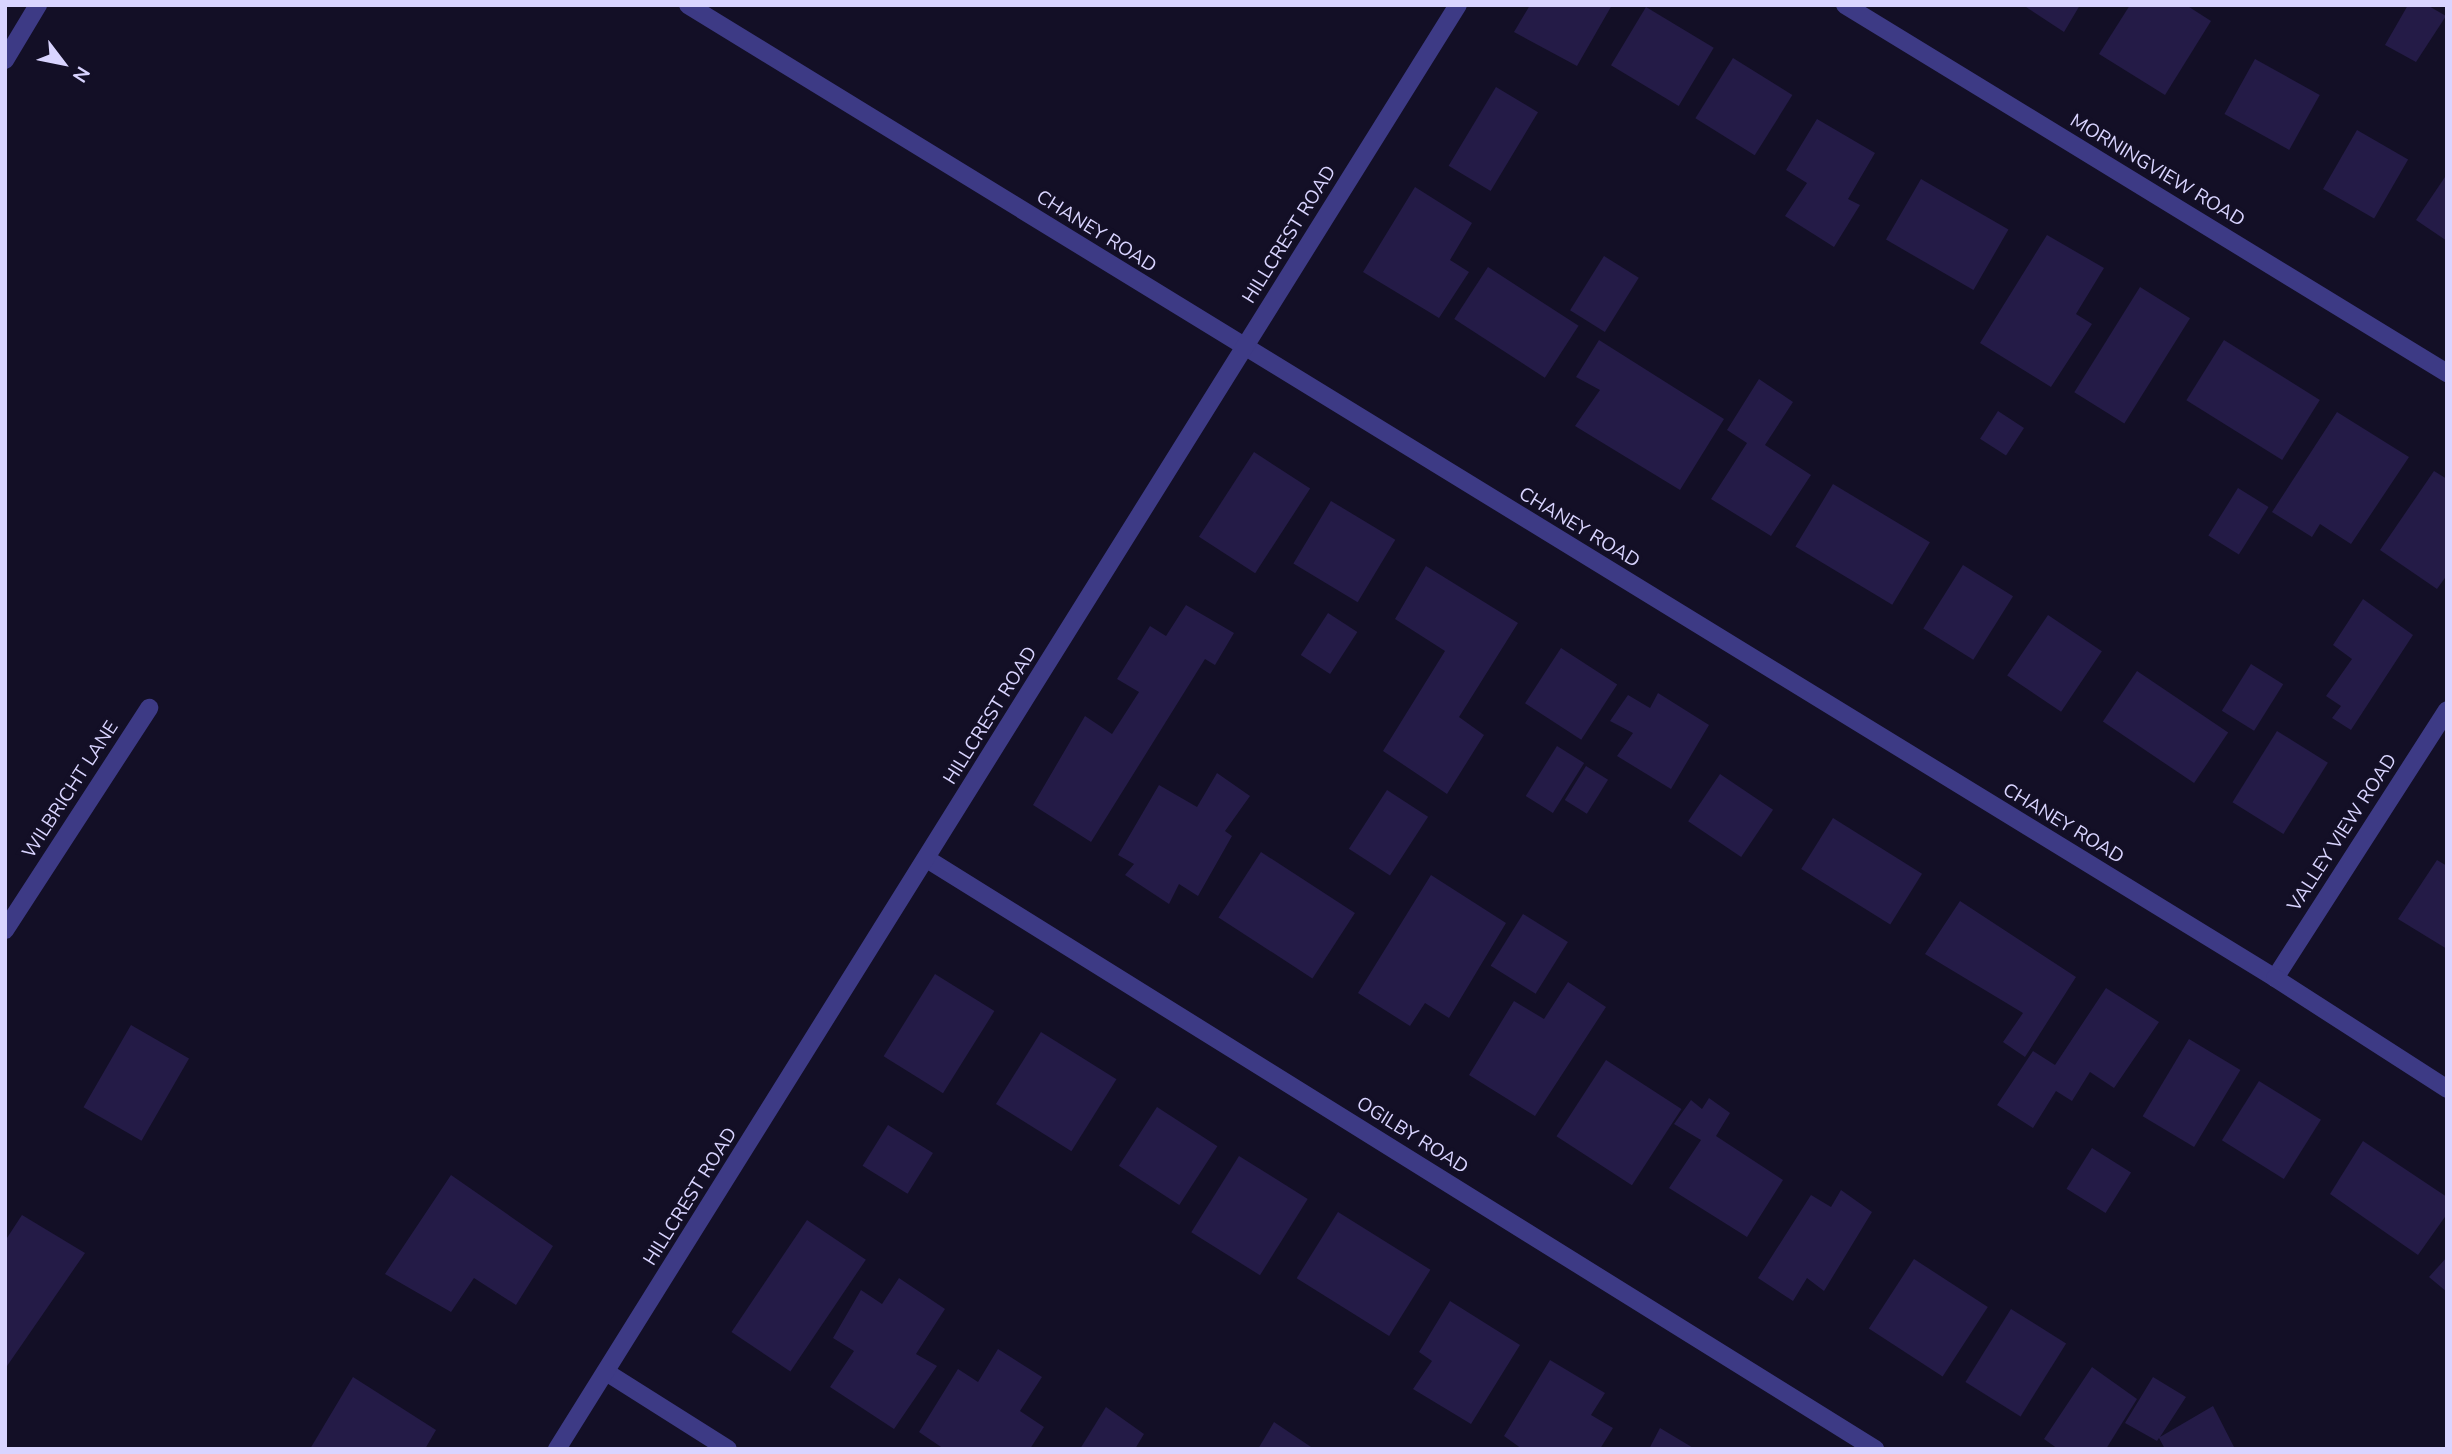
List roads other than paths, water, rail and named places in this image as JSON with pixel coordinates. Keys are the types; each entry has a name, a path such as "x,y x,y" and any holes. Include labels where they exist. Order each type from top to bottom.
{"street":[{"path":"5,60 38,5"},
{"name":"CHANEY ROAD","path":"688,5 2275,978 2447,1088"},
{"name":"HILLCREST ROAD","path":"558,1449 1458,5"},
{"name":"MORNINGVIEW ROAD","path":"1846,5 2447,373"},
{"name":"WILBRICHT LANE","path":"5,930 149,708"},
{"name":"VALLEY VIEW ROAD","path":"2275,978 2447,710"},
{"name":"OGILBY ROAD","path":"927,859 1875,1449"},
{"path":"606,1372 728,1449"}]}
